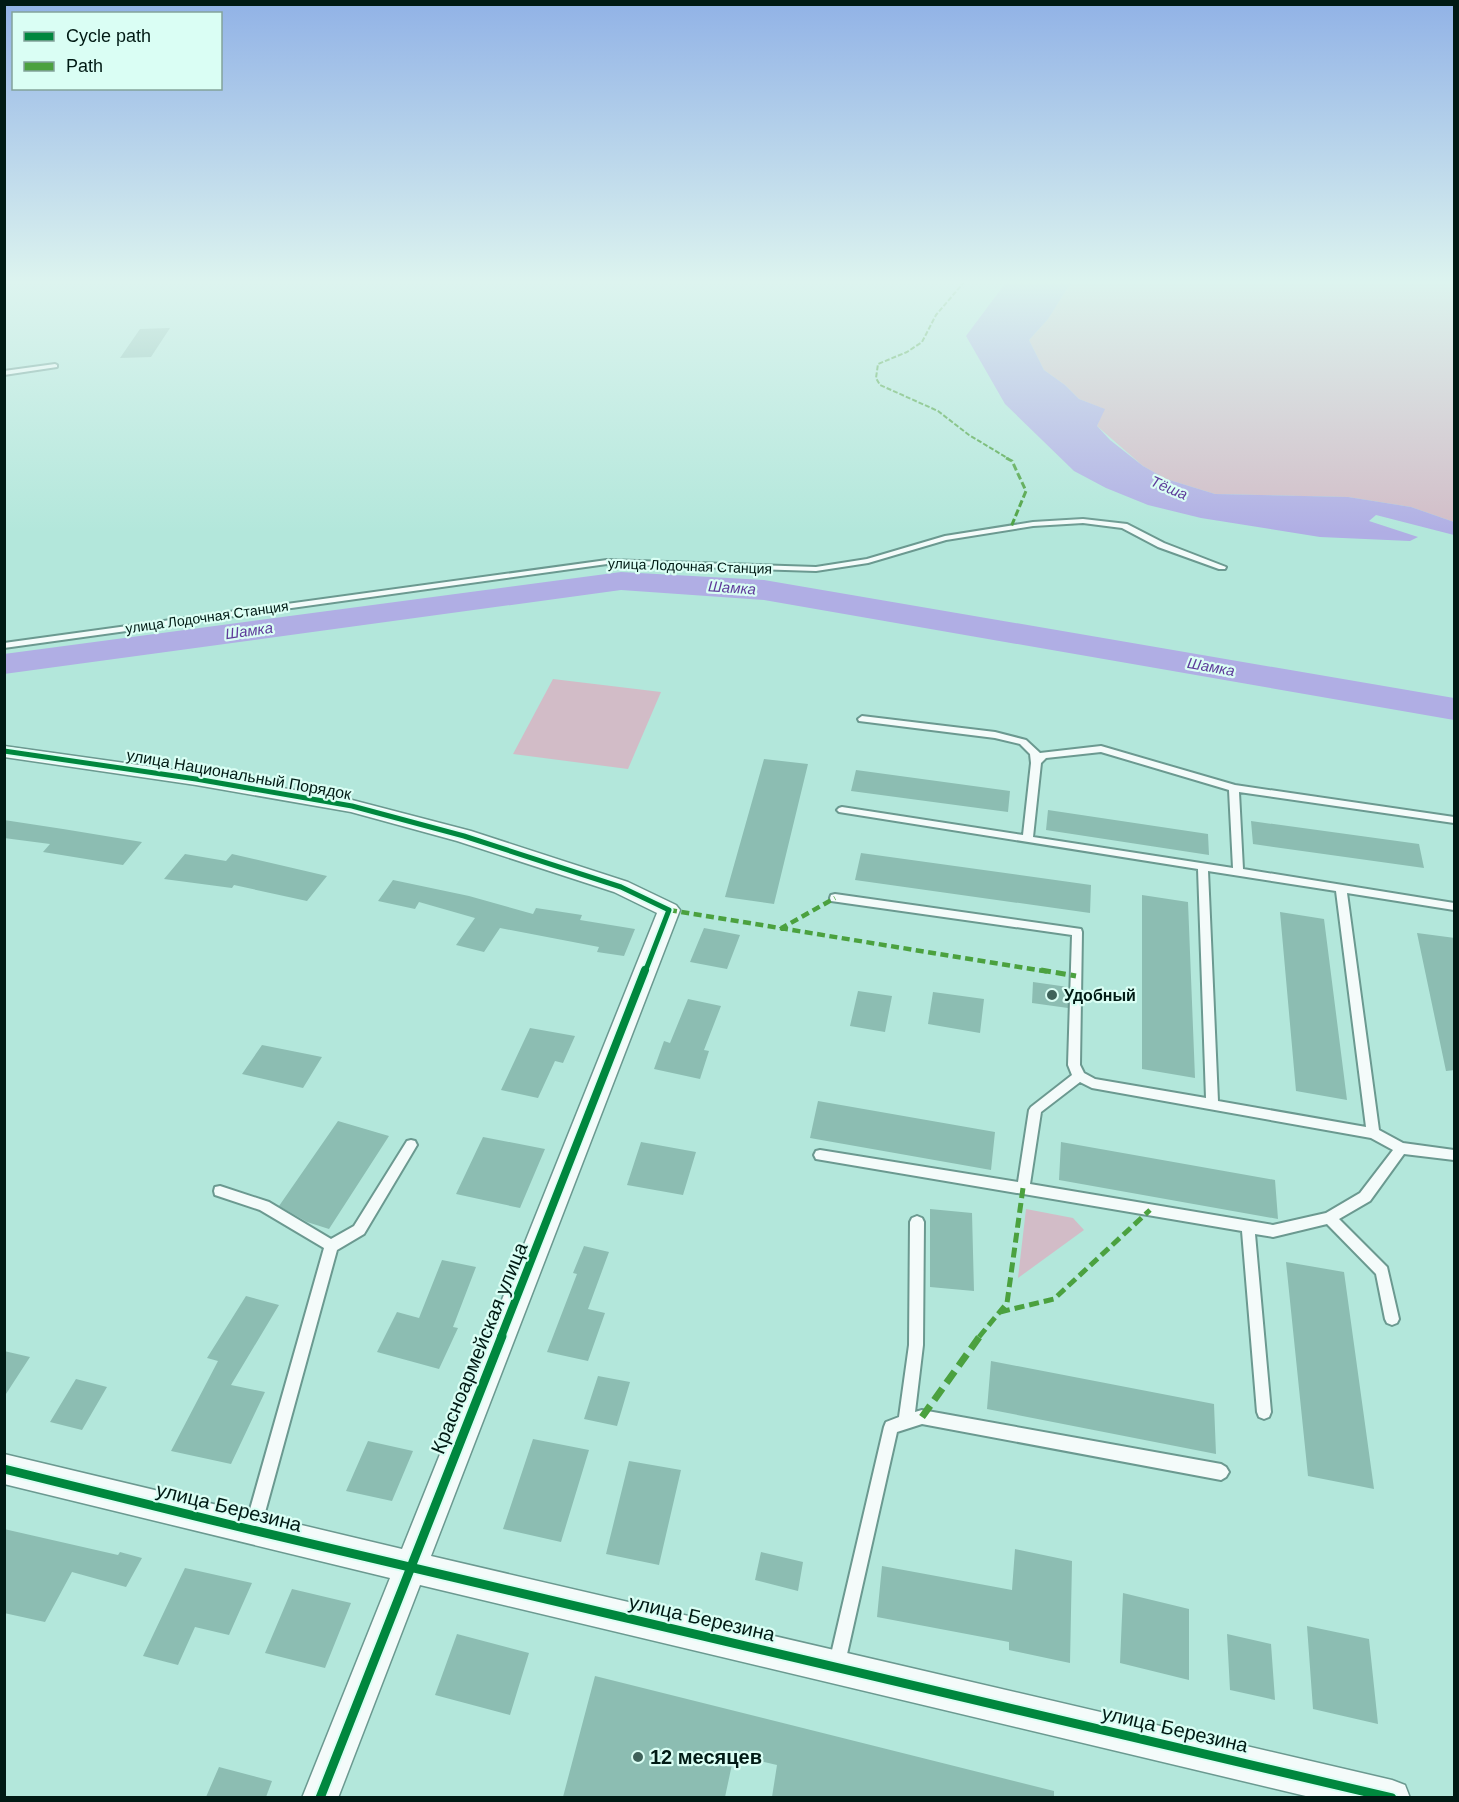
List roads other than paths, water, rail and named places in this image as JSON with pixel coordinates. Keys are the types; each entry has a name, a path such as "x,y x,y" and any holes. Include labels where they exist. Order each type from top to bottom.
{"street":[{"name":"улица Национальный Порядок","path":"4,751 196,779 352,806 464,836 621,887 669,910"},
{"name":"Красноармейская улица","path":"320,1797 669,910"},
{"name":"улица Березина","path":"4,1469 252,1530 1392,1797"}],"lane":[{"path":"4,373 55,366"},
{"name":"улица Лодочная Станция","path":"4,646 607,562 779,570 816,568 868,561 945,538 1033,524 1083,520 1124,526 1161,545 1222,567"},
{"path":"862,718 1005,737 1023,742 1035,753 1036,763 1028,838"},
{"path":"1036,763 1043,755 1101,749 1234,788 1455,820"},
{"path":"1234,788 1238,872"},
{"path":"842,810 1455,906"},
{"path":"1203,866 1212,1104"},
{"path":"1341,889 1373,1133"},
{"path":"836,898 1077,932 1074,1065 1079,1076 1092,1083 1373,1133 1401,1148 1455,1155"},
{"path":"1023,1188 1035,1110 1079,1076"},
{"path":"252,1530 331,1246 359,1230 411,1145"},
{"path":"820,1155 1273,1231 1329,1218 1365,1197 1401,1148"},
{"path":"220,1191 264,1206 331,1246"},
{"path":"1329,1218 1382,1271 1392,1318"},
{"path":"906,1422 916,1345 917,1222"},
{"path":"1248,1226 1264,1412"},
{"path":"837,1667 891,1427 922,1417 1221,1472"}],"water":[{"name":"Тёша","path":"983,365 1042,365 1044,370 1065,385 1079,399 1105,409 1097,426 1110,440 1143,466 1166,479 1215,494 1348,497 1411,507 1454,522 1454,535 1376,515 1369,521 1418,537 1410,541 1320,537 1201,518 1148,505 1106,488 1074,471 1005,404"}],"waterway":[{"name":"Шамка","path":"4,664 621,581 764,590 1454,709"}],"place":[{"name":"Удобный","path":"1052,995"},
{"name":"12 месяцев","path":"638,1757"}]}
